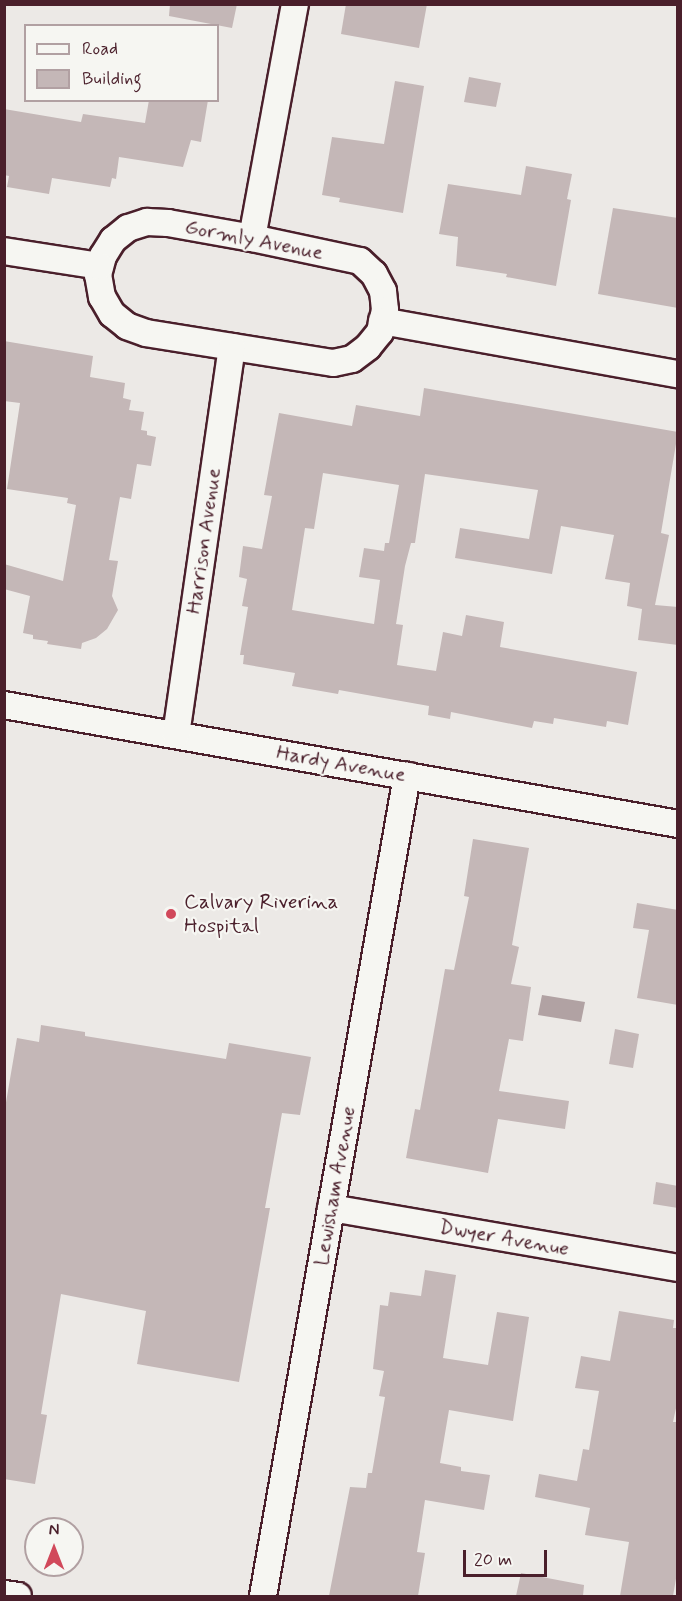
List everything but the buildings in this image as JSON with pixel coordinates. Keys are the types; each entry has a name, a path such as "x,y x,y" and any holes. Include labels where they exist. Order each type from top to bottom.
{"street":[{"path":"252,238 294,4"},
{"name":"Gormly Avenue","path":"147,222 168,223 360,261 374,274 383,291 385,310 380,332 368,347 352,358 333,363 146,333 127,326 112,314 102,297 98,275 100,266 113,240 128,228 147,222"},
{"path":"4,251 100,266"},
{"path":"382,321 678,374"},
{"name":"Harrison Avenue","path":"176,735 232,347"},
{"name":"Hardy Avenue","path":"4,705 678,824"},
{"name":"Lewisham Avenue","path":"263,1596 407,776"},
{"name":"Dwyer Avenue","path":"331,1208 678,1268"}],"shaded area":[{"path":"542,995 585,1002 581,1022 538,1015"}],"place":[{"name":"Calvary Riverina Hospital","path":"171,914"}]}
